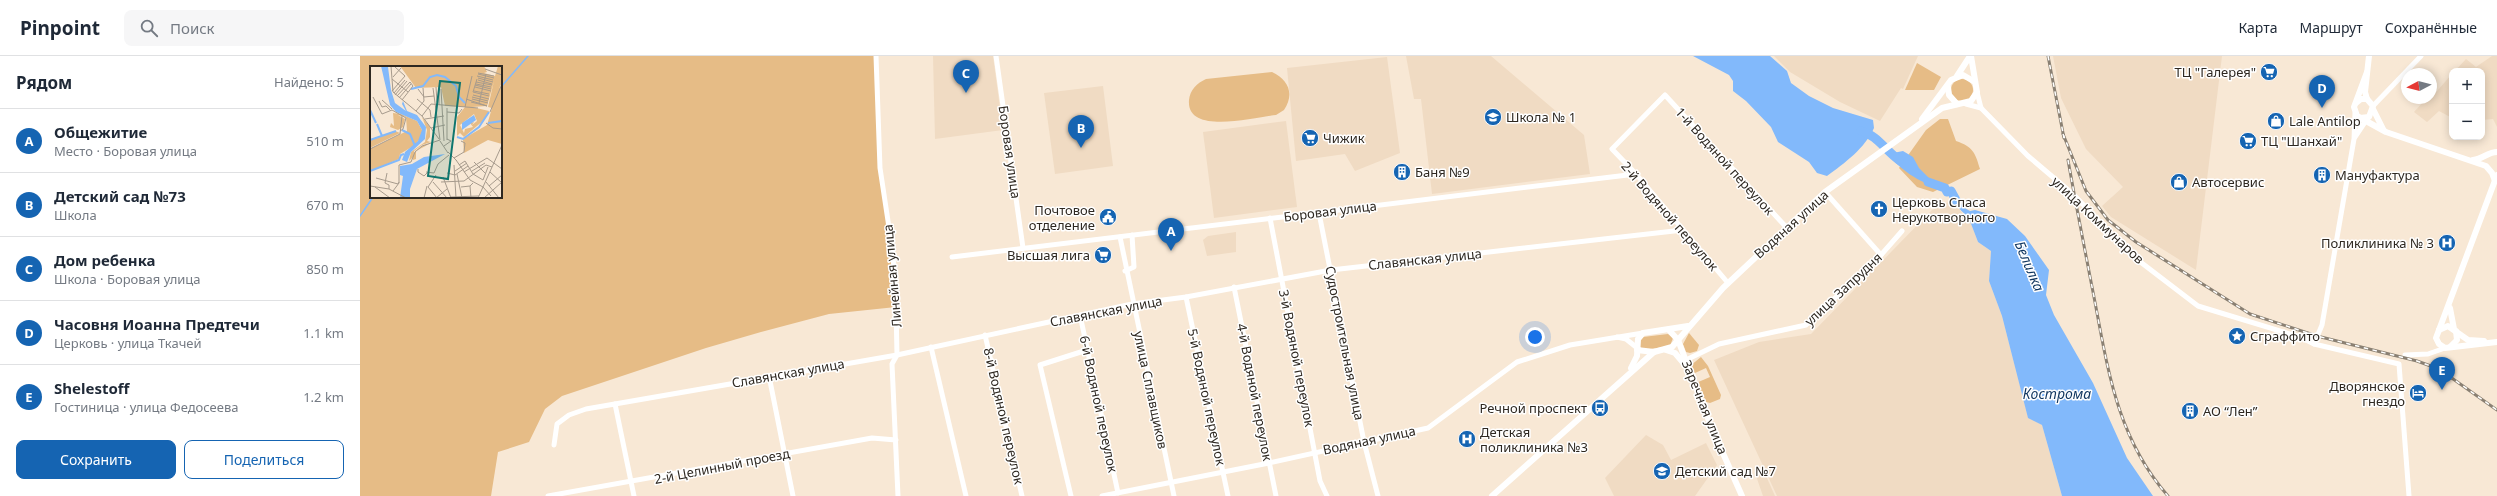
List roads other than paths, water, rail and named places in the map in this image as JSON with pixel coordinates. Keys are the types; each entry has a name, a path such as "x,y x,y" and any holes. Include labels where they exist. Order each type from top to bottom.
{"street":[{"name":"Линейная улица","path":"876,56 880,168 893,254 897,355 892,364 898,496"},
{"name":"Боровая улица","path":"996,56 1023,248"},
{"path":"1918,125 1948,87 1951,80 1958,76 1970,56"},
{"path":"1918,125 1942,108 1957,104 1966,104 1981,108 1970,56"},
{"path":"2369,56 2365,92 2380,126 2386,132"},
{"path":"2354,139 2365,118 2373,108 2421,56"},
{"path":"2314,344 2322,325 2354,139 2354,113 2367,72"},
{"path":"1958,76 1968,76 1975,82"},
{"path":"1948,87 1948,95 1957,104"},
{"path":"1966,104 1974,98 1977,92"},
{"name":"1-й Водяной переулок","path":"1612,149 1665,95 1786,227"},
{"path":"2356,103 2361,99 2367,99"},
{"name":"улица Коммунаров","path":"1981,108 2028,156 2074,195 2130,254 2198,306 2300,337 2314,344 2399,364 2409,496"},
{"path":"2354,113 2365,118 2386,132 2471,160 2497,171"},
{"name":"Водяная улица","path":"1666,350 1678,340 1688,326 1728,283 1825,192 1880,154 1918,125"},
{"name":"2-й Водяной переулок","path":"1612,149 1636,174 1728,283"},
{"path":"2471,160 2486,157 2490,153 2497,152"},
{"path":"2448,347 2437,341 2438,332 2450,305 2496,178 2488,168 2486,157"},
{"name":"Боровая улица","path":"952,257 1636,174"},
{"path":"1825,192 1881,255"},
{"name":"Судостроительная улица","path":"1319,212 1364,442 1378,496"},
{"name":"3-й Водяной переулок","path":"1270,218 1314,452 1320,481 1327,496"},
{"name":"Славянская улица","path":"554,445 557,424 569,415 615,404 769,376 897,355 1132,304 1186,297 1330,270 1683,230"},
{"name":"улица Запрудня","path":"1686,364 1719,344 1806,325 1881,255 1902,231"},
{"path":"1125,271 1134,267 1135,263 1132,235"},
{"name":"улица Сплавщиков","path":"1120,237 1125,271 1174,496"},
{"name":"4-й Водяной переулок","path":"1234,287 1268,463 1276,496"},
{"name":"5-й Водяной переулок","path":"1186,297 1228,496"},
{"path":"2448,347 2457,340 2450,305"},
{"name":"6-й Водяной переулок","path":"1080,315 1118,493"},
{"path":"1629,372 1635,362 1638,339 1643,333 1688,326"},
{"path":"2438,332 2445,326 2455,330 2468,340 2497,342"},
{"path":"1669,330 1678,340"},
{"name":"Водяная улица","path":"1102,496 1171,481 1268,463 1428,428 1517,362 1570,345 1643,333"},
{"name":"8-й Водяной переулок","path":"985,335 1022,496"},
{"path":"1616,337 1626,339 1636,348 1654,352 1666,350 1675,354 1686,364"},
{"name":"Заречная улица","path":"1678,340 1686,364 1742,496"},
{"path":"2405,355 2428,354 2448,347 2497,342"},
{"path":"931,347 966,496"},
{"path":"1071,496 1040,365 1087,350"},
{"path":"1492,496 1629,372 1654,352"},
{"path":"769,376 793,496"},
{"path":"615,404 634,496"},
{"name":"2-й Целинный проезд","path":"548,496 631,483 872,438 896,440"}],"water":[{"path":"1693,56 1770,56 1787,71 1791,83 1809,96 1833,108 1873,120 1874,128 1860,149 1841,166 1827,176 1817,173 1809,162 1778,142 1771,127 1746,101 1733,91 1733,81 1729,75"},
{"path":"1903,151 1913,157 1919,168 1938,187 1924,183 1910,175 1888,154"},
{"name":"Кострома","path":"1951,191 1955,192 1963,207 1970,211 1975,210 2007,219 2025,236 2049,270 2046,295 2054,315 2093,383 2127,458 2153,496 2062,496 2042,425 2028,418 2002,316 1989,281 1991,251 1978,242 1968,216 1957,205"}],"waterway":[{"path":"502,86 528,56"},
{"name":"Белилка","path":"1861,131 1876,139 1899,160"},
{"name":"Белилка","path":"1928,182 1945,188 1947,192 1951,191 1957,202"},
{"path":"360,216 372,198"}],"railway":[{"path":"2048,56 2064,138"},
{"path":"2063,134 2086,191 2108,220 2136,242 2250,314 2317,336 2417,361 2439,369 2497,410"},
{"path":"2068,160 2104,351 2117,402 2137,451 2151,474 2168,496"}],"place":[{"name":"ТЦ \"Галерея\"","path":"2269,72"},
{"name":"Дом ребенка","path":"966,93"},
{"name":"Часовня Иоанна Предтечи","path":"2322,108"},
{"name":"Школа № 1","path":"1493,117"},
{"name":"Lale Antilop","path":"2276,121"},
{"name":"Чижик","path":"1310,138"},
{"name":"ТЦ \"Шанхай\"","path":"2248,141"},
{"name":"Детский сад №73","path":"1081,148"},
{"name":"Баня №9","path":"1402,172"},
{"name":"Мануфактура","path":"2322,175"},
{"name":"Автосервис","path":"2179,182"},
{"name":"Церковь Спаса Нерукотворного","path":"1879,209"},
{"name":"Почтовое отделение","path":"1108,217"},
{"name":"Поликлиника № 3","path":"2447,243"},
{"name":"Общежитие","path":"1171,251"},
{"name":"Высшая лига","path":"1103,255"},
{"name":"Сграффито","path":"2237,336"},
{"name":"Shelestoff","path":"2442,390"},
{"name":"Дворянское гнездо","path":"2418,393"},
{"name":"Речной проспект","path":"1600,408"},
{"name":"АО “Лен”","path":"2190,411"},
{"name":"Детская поликлиника №3","path":"1467,439"},
{"name":"Детский сад №7","path":"1662,471"}]}
